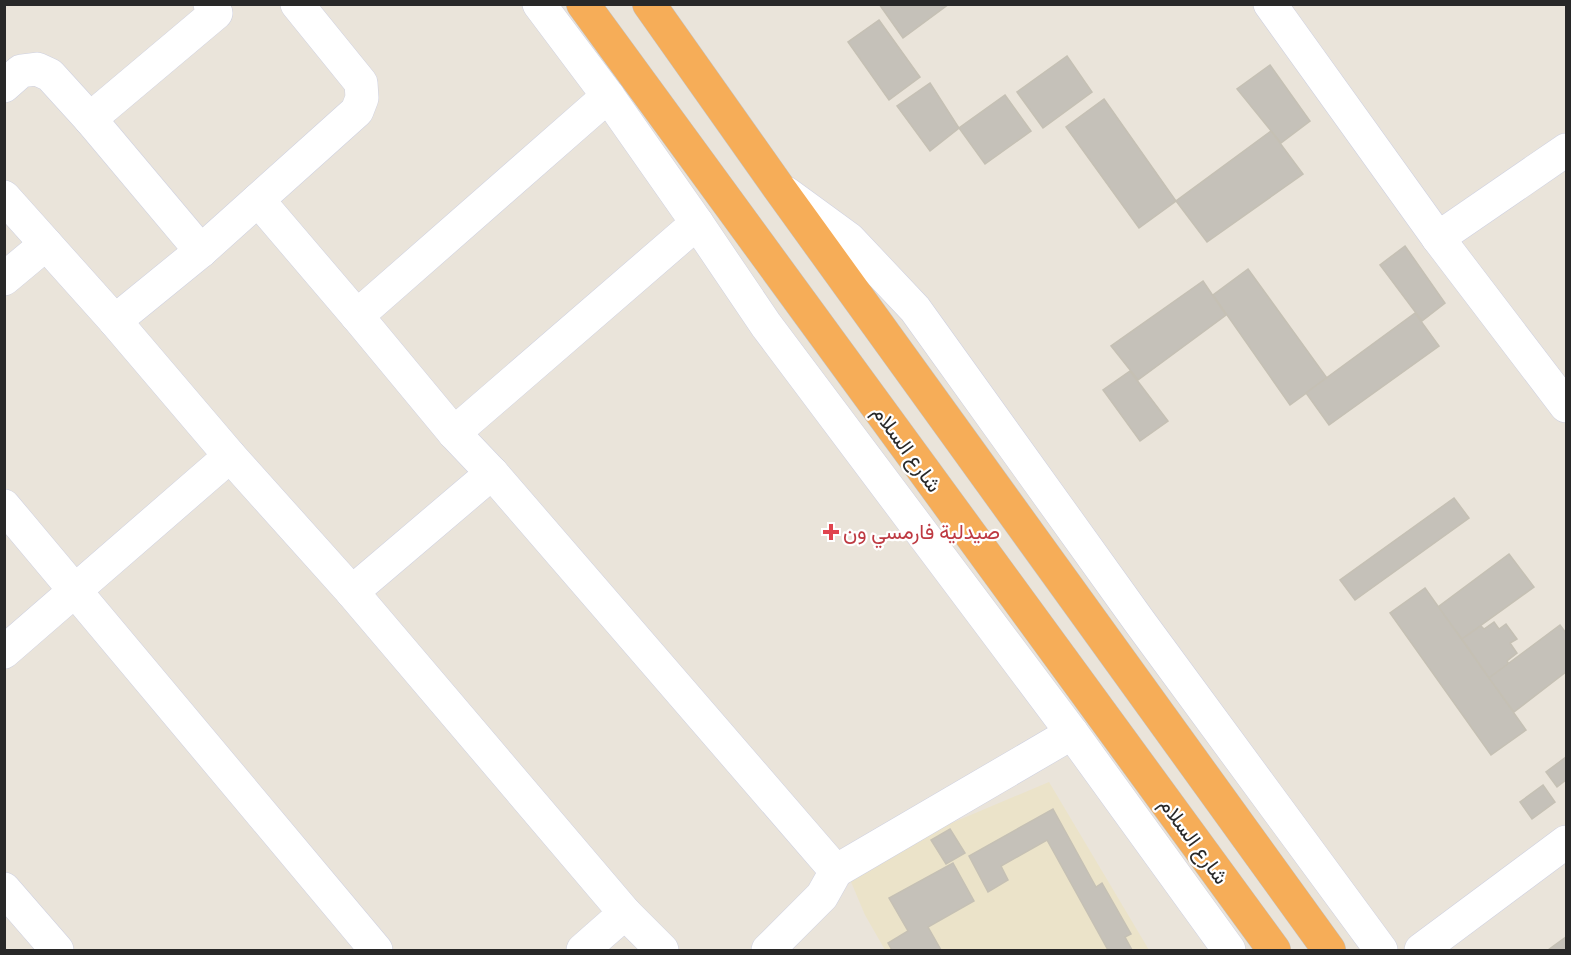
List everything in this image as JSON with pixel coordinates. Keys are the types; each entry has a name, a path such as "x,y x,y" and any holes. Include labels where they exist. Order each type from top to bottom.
{"highway":[{"name":"شارع السلام","path":"583,4 1274,951"},
{"path":"649,4 1329,951"}],"street":[{"path":"115,321 201,251 357,111 362,98 361,83 297,4"},
{"path":"539,4 608,96 766,325 1072,733 1229,951"},
{"path":"1270,4 1438,238 1566,406"},
{"path":"90,119 218,7"},
{"path":"4,86 21,71 37,69 50,75 201,251"},
{"path":"357,316 608,96"},
{"path":"1438,238 1566,150"},
{"path":"779,188 849,239 915,309 1139,621 1382,951"},
{"path":"4,197 352,592 625,913 662,951"},
{"path":"258,200 454,432 837,871"},
{"path":"454,432 697,223"},
{"path":"4,279 46,244"},
{"path":"4,652 230,456"},
{"path":"352,592 492,473"},
{"path":"4,506 376,951"},
{"path":"768,951 822,896 837,871 1072,733"},
{"path":"1421,951 1566,842"},
{"path":"4,889 57,951"},
{"path":"583,951 625,913"}],"shaded area":[{"path":"1049,782 1149,950 885,950 865,915 846,870 850,866"}],"building":[{"path":"879,4 949,4 903,38"},
{"path":"879,20 920,77 889,100 848,42"},
{"path":"1067,56 1092,92 1043,128 1017,92"},
{"path":"1270,65 1310,121 1281,143 1237,89"},
{"path":"930,83 959,128 930,151 897,106"},
{"path":"1005,95 1031,131 985,164 959,128"},
{"path":"1104,99 1176,201 1139,228 1066,127"},
{"path":"1271,131 1303,174 1207,242 1176,201"},
{"path":"1405,246 1445,303 1422,321 1380,265"},
{"path":"1248,269 1327,378 1290,405 1213,295"},
{"path":"1203,281 1226,315 1138,380 1111,346"},
{"path":"1415,313 1439,346 1329,425 1306,393"},
{"path":"1130,371 1168,421 1140,441 1103,390"},
{"path":"1454,498 1469,518 1355,600 1340,580"},
{"path":"1509,554 1534,587 1462,639 1438,607"},
{"path":"1425,588 1526,730 1491,755 1390,613"},
{"path":"1494,622 1499,629 1506,624 1517,639 1510,643 1517,653 1507,661 1509,664 1489,678 1462,639 1481,626 1484,629"},
{"path":"1560,625 1566,633 1566,672 1514,712 1489,678"},
{"path":"1566,757 1566,780 1557,787 1546,772"},
{"path":"1543,785 1555,802 1532,819 1520,802"},
{"path":"1053,809 1096,887 1102,883 1131,934 1125,937 1132,950 1108,950 1047,840 1001,866 1008,880 988,892 969,856"},
{"path":"950,829 965,853 946,864 931,840"},
{"path":"953,863 974,901 928,927 941,950 892,950 888,943 908,931 889,898"},
{"path":"1566,937 1566,950 1548,950"}],"place":[{"name":"صيدلية فارمسي ون","path":"831,532"}]}
